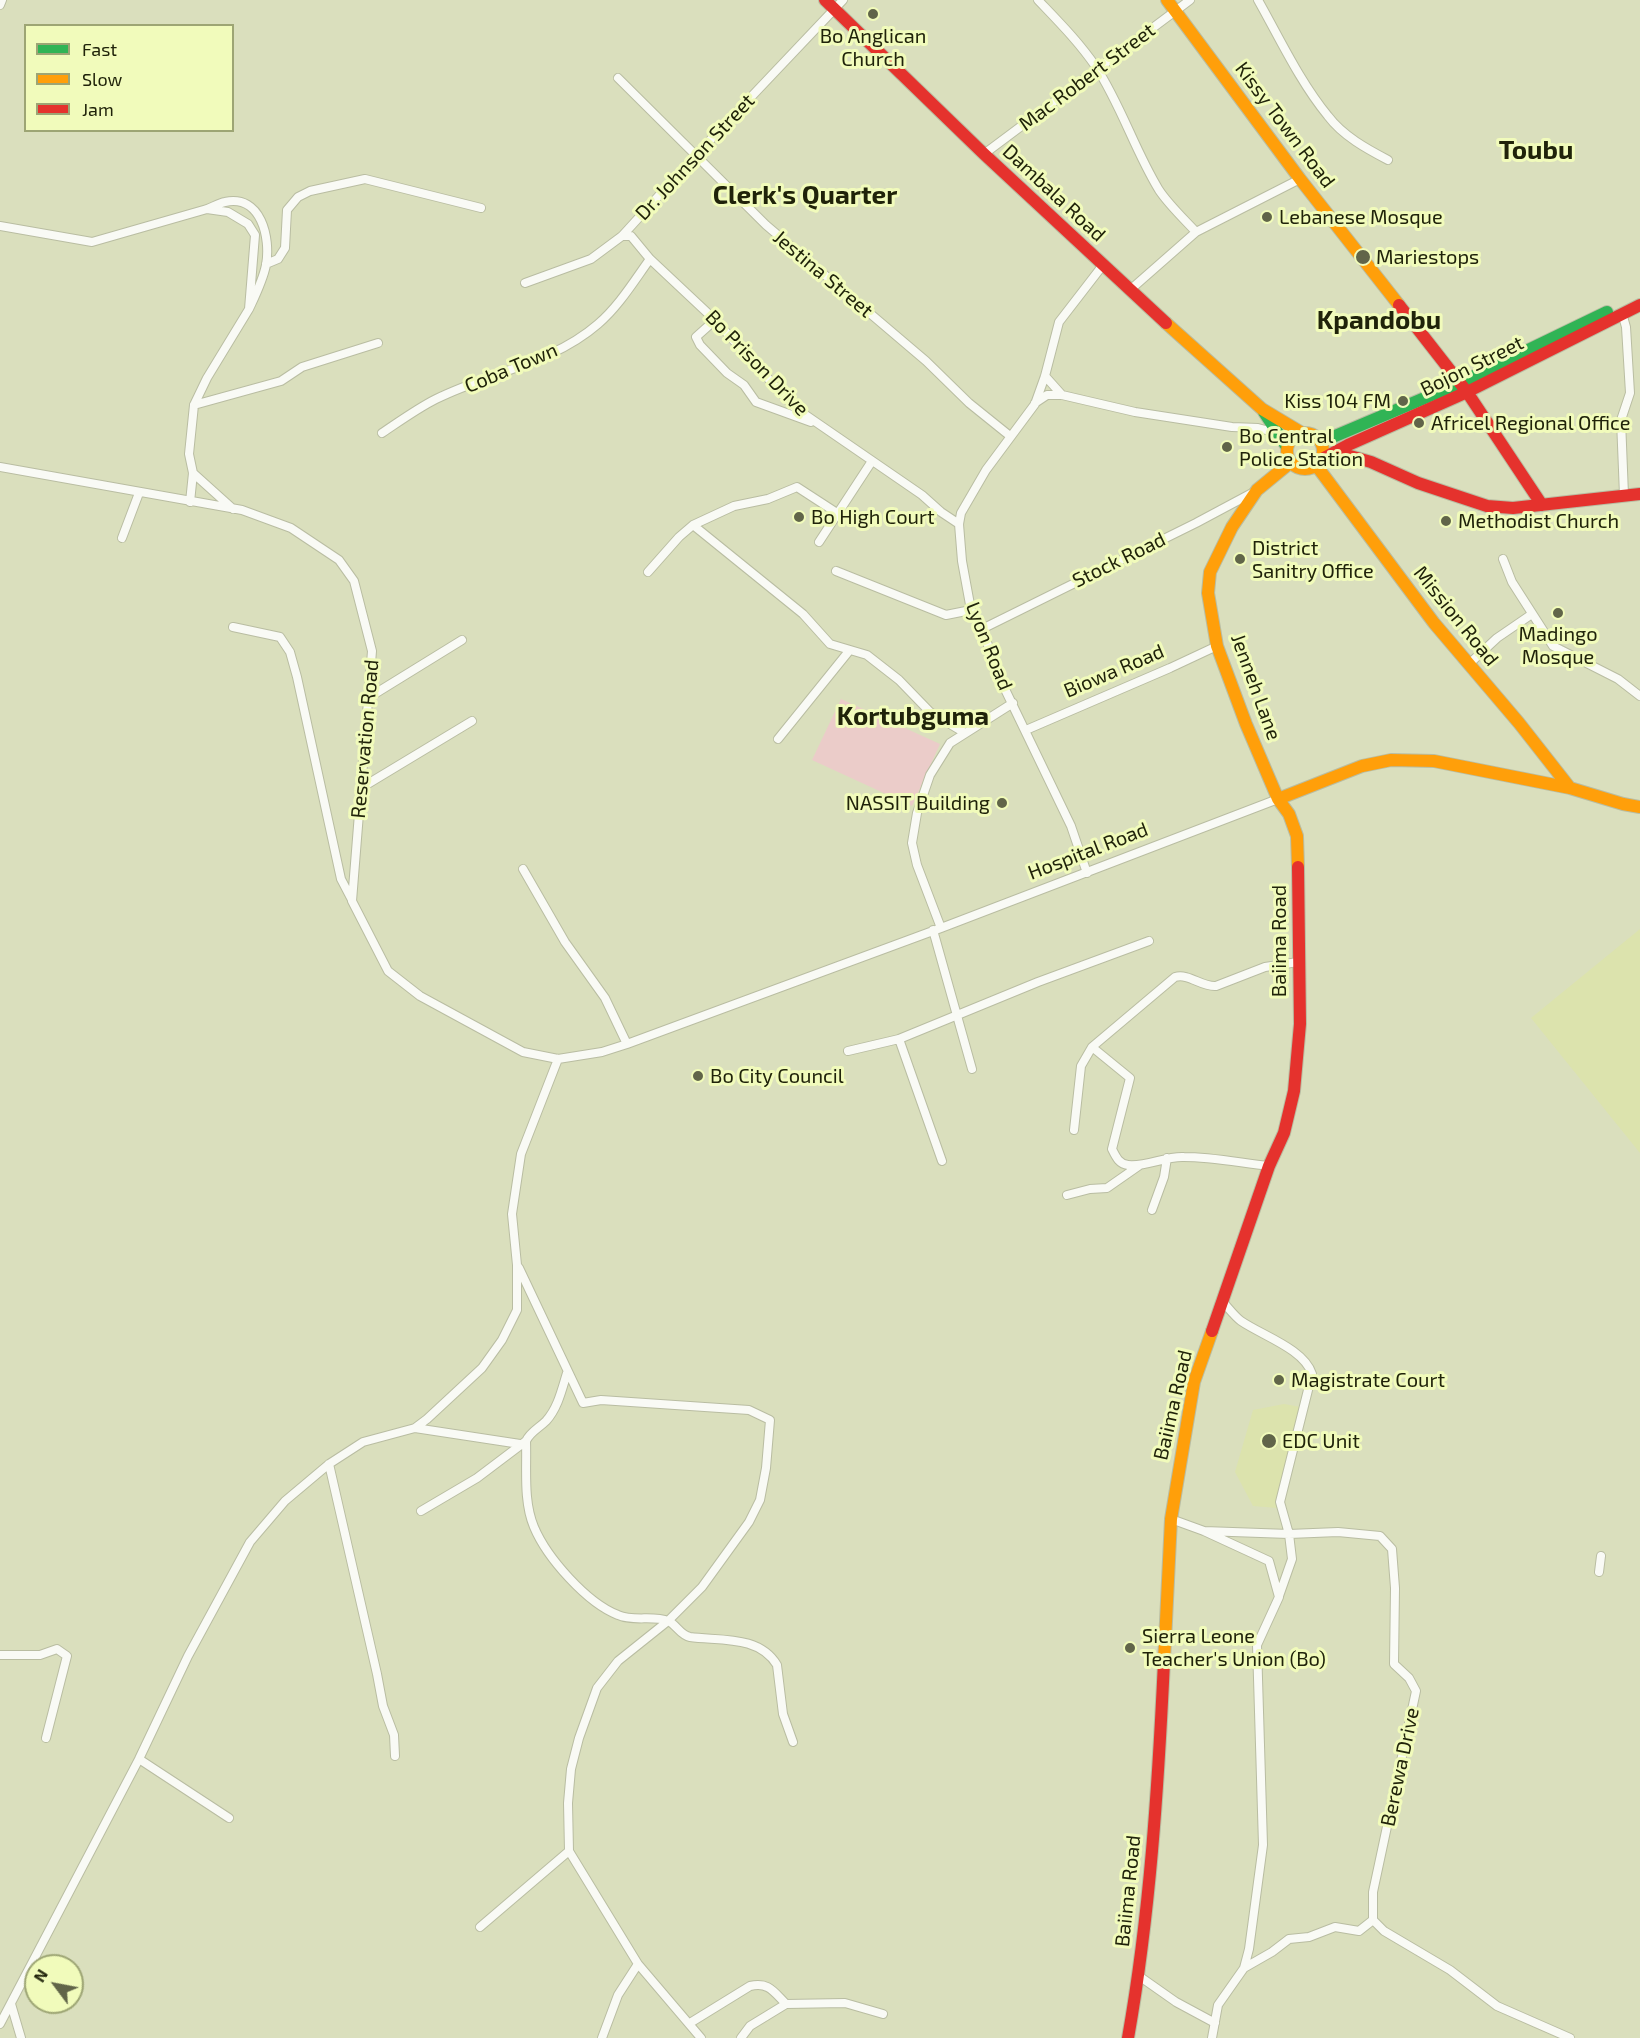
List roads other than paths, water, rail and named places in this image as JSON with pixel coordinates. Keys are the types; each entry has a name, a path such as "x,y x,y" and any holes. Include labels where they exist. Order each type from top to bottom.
{"street":[{"path":"0,5 2,0"},
{"name":"Dr. Johnson Street","path":"525,283 591,259 622,236 830,5 843,0"},
{"path":"1038,0 1097,68 1161,193 1196,232"},
{"name":"Kissy Town Road","path":"1167,0 1300,179 1464,388 1542,505"},
{"name":"Mac Robert Street","path":"984,154 1190,0"},
{"path":"1258,0 1304,81 1329,118 1361,146 1388,160"},
{"name":"Dambala Road","path":"830,5 984,154 1130,290 1262,409 1302,433"},
{"name":"Jestina Street","path":"618,78 766,225 926,361 969,403 1010,436"},
{"path":"266,264 278,258 285,248 287,210 298,197 310,191 365,179 481,208"},
{"path":"1130,290 1196,232 1300,179"},
{"path":"0,226 92,242 207,209 225,201 245,204 258,214 268,243 266,264 249,309 207,378 194,405 189,454 193,473 190,502"},
{"path":"207,209 228,212 248,224 255,235 249,309"},
{"name":"Bo Prison Drive","path":"622,236 631,236 650,259 715,320 794,407 922,495 959,524"},
{"name":"Coba Town","path":"382,433 437,399 537,360 565,346 598,324 618,303 650,259"},
{"name":"Lyon Road","path":"1087,873 1071,826 1002,683 982,629 971,610 962,561 959,524 961,513 981,479 1035,404 1059,322 1103,265"},
{"name":"Bojon Street","path":"1326,441 1464,388 1640,296"},
{"name":"Bojon Street","path":"1318,463 1348,445 1464,388 1640,305"},
{"path":"1622,313 1626,327 1630,393 1621,420 1624,495"},
{"path":"715,320 696,337 700,345 727,373 744,385 756,402 820,425"},
{"path":"194,405 280,381 302,367 378,343"},
{"path":"1045,376 1062,395"},
{"path":"1035,404 1047,395 1062,395 1135,412 1232,427 1258,428 1277,433"},
{"name":"Dambala Road","path":"1262,409 1287,447"},
{"path":"1326,441 1318,463 1304,469 1295,466 1288,456 1287,447 1292,439 1302,433 1348,445 1362,453 1371,462"},
{"path":"1336,452 1371,462 1418,483 1487,506 1513,508 1640,494"},
{"path":"819,542 872,461"},
{"path":"1257,490 1291,462"},
{"name":"Mission Road","path":"1318,463 1368,537 1434,623 1519,723 1570,789"},
{"name":"Reservation Road","path":"0,467 233,509 291,528 339,560 354,581 368,628 372,651 352,901"},
{"path":"193,473 233,509"},
{"path":"648,572 693,525 734,506 768,499 797,487 837,513"},
{"name":"Stock Road","path":"982,629 1196,523 1257,490"},
{"name":"Jenneh Lane","path":"1257,490 1232,527 1215,559 1210,572 1208,593 1217,645 1278,799"},
{"path":"122,538 139,493"},
{"path":"693,525 803,614 830,644 867,655 899,680 930,711 965,733"},
{"path":"1503,559 1512,582 1553,646 1618,679 1640,696"},
{"path":"836,571 946,615 971,610"},
{"path":"1469,664 1497,638 1532,614"},
{"path":"0,2024 139,1759 188,1656 250,1542 285,1501 329,1464 363,1442 415,1428 427,1419 482,1368 502,1341 517,1310 517,1265 512,1214 521,1154 558,1059 522,1052 420,996 388,971 341,879 290,652 280,637 233,627"},
{"path":"368,698 462,640"},
{"name":"Biowa Road","path":"1026,730 1170,668 1217,645"},
{"path":"778,739 849,651"},
{"path":"972,1069 937,929 912,843 917,813 930,776 950,742 1013,704"},
{"path":"361,788 472,721"},
{"name":"Hospital Road","path":"558,1059 602,1052 627,1044 1087,873 1362,766 1391,760 1434,761 1570,789 1640,807"},
{"name":"Baiima Road","path":"1128,2038 1139,1976 1158,1778 1171,1519 1194,1382 1269,1166 1284,1133 1294,1091 1300,1024 1297,836 1289,814 1278,799"},
{"path":"524,869 566,942 605,998 627,1044"},
{"path":"848,1051 899,1039 1038,982 1149,941"},
{"path":"1074,1130 1081,1066 1092,1047 1175,977 1182,975 1207,987 1216,986 1265,967 1298,962"},
{"path":"899,1039 942,1161"},
{"path":"1092,1047 1131,1078 1112,1149 1117,1160 1125,1165 1140,1165 1184,1156 1269,1166"},
{"path":"1152,1210 1164,1177 1167,1158"},
{"path":"1067,1195 1090,1189 1107,1188 1140,1165"},
{"path":"517,1265 583,1403 602,1400 749,1410 770,1420 766,1468 760,1500 749,1522 702,1587 668,1621 618,1661 597,1688 579,1738 571,1769 568,1803 569,1851 638,1964 701,2038"},
{"path":"1212,2038 1218,2005 1244,1968 1249,1949 1263,1845 1257,1645 1279,1597 1292,1558 1289,1534 1280,1502 1312,1374 1308,1364 1298,1355 1239,1319 1221,1300"},
{"path":"421,1511 477,1478 547,1420 560,1397 567,1373"},
{"path":"415,1428 523,1442"},
{"path":"523,1442 528,1498 534,1527 555,1562 587,1597 619,1616 668,1621 686,1636 756,1645 777,1665 783,1714 793,1742"},
{"path":"329,1464 383,1706 394,1736 395,1756"},
{"path":"1171,1519 1204,1531 1269,1561 1279,1597"},
{"name":"Berewa Drive","path":"1204,1531 1289,1534 1338,1532 1380,1536 1392,1549 1395,1588 1394,1664 1409,1678 1416,1691 1374,1892 1373,1920"},
{"path":"1599,1572 1601,1556"},
{"path":"0,1655 40,1655 57,1649 67,1656 46,1738"},
{"path":"139,1759 229,1818"},
{"path":"480,1927 569,1851"},
{"path":"1244,1968 1272,1952 1288,1939 1309,1937 1335,1927 1359,1931 1373,1920 1384,1931 1450,1970 1497,2006 1570,2038"},
{"path":"602,2038 618,1995 638,1964"},
{"path":"1139,1976 1176,2002 1215,2023"},
{"path":"690,2023 750,1986 761,1984 770,1988 786,2004"},
{"path":"741,2038 750,2026 786,2004 844,2003 883,2014"},
{"path":"11,2004 21,2038"}],"place":[{"name":"Bo Anglican Church","path":"873,14"},
{"name":"Lebanese Mosque","path":"1267,217"},
{"name":"Mariestops","path":"1363,257"},
{"name":"Kiss 104 FM","path":"1403,401"},
{"name":"Africel Regional Office","path":"1419,423"},
{"name":"Bo Central Police Station","path":"1227,447"},
{"name":"Bo High Court","path":"799,517"},
{"name":"Methodist Church","path":"1446,521"},
{"name":"District Sanitry Office","path":"1240,559"},
{"name":"Madingo Mosque","path":"1558,613"},
{"name":"NASSIT Building","path":"1002,803"},
{"name":"Bo City Council","path":"698,1076"},
{"name":"Magistrate Court","path":"1279,1380"},
{"name":"EDC Unit","path":"1269,1441"},
{"name":"Sierra Leone Teacher's Union (Bo)","path":"1130,1648"}],"district":[{"name":"Toubu","path":"1536,150"},
{"name":"Clerk's Quarter","path":"805,195"},
{"name":"Kpandobu","path":"1379,320"},
{"name":"Kortubguma","path":"913,716"}]}
